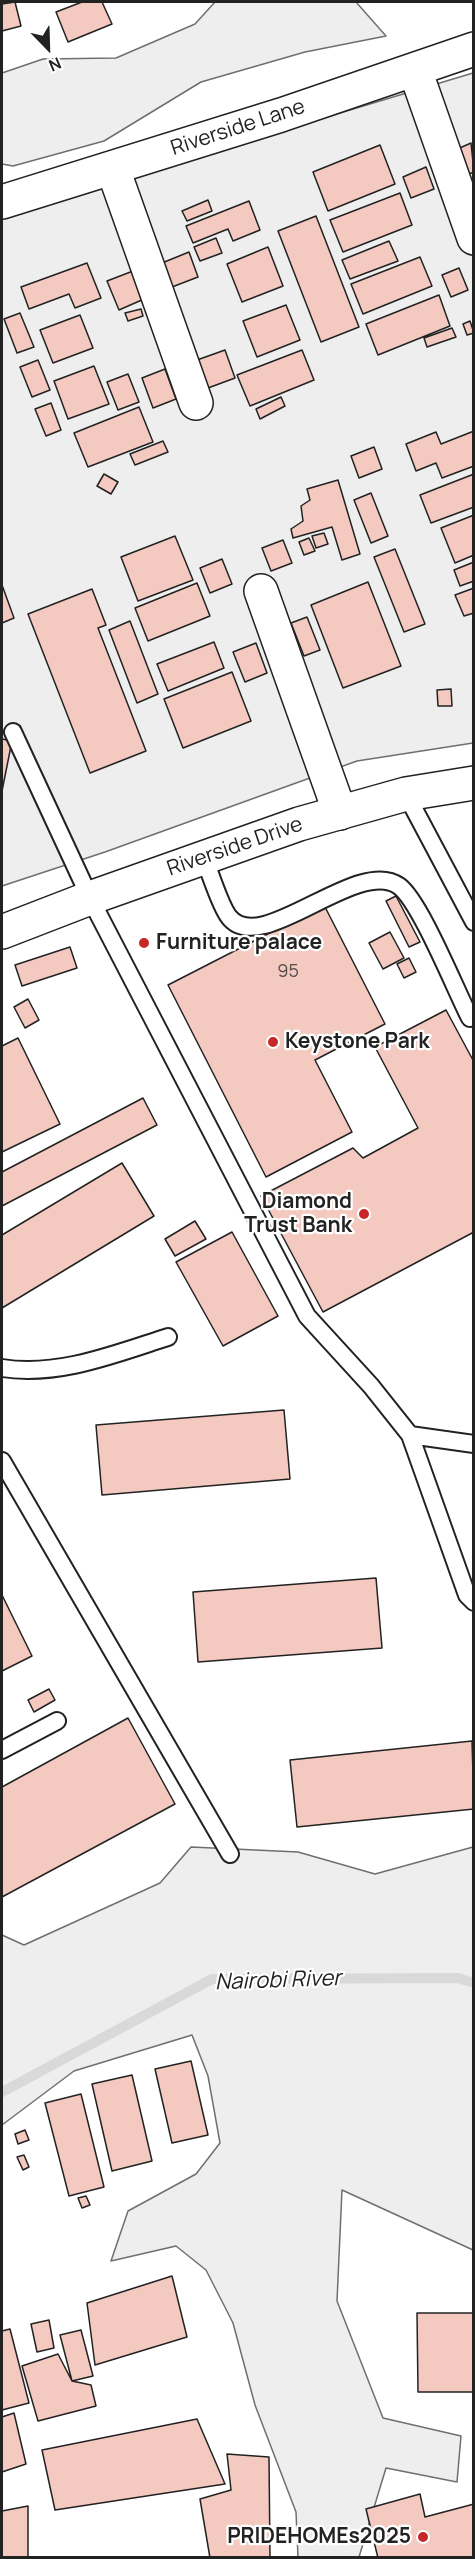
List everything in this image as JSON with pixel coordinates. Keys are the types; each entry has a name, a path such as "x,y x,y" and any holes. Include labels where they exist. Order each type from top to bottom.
{"street":[{"name":"Riverside Lane","path":"2,202 113,169 474,49"},
{"path":"415,70 474,238"},
{"path":"113,169 196,403"},
{"path":"261,591 340,813"},
{"name":"Riverside Drive","path":"2,932 90,898 299,824 406,794 474,783"}],"lane":[{"path":"13,732 90,898 307,1316 371,1386 410,1435 467,1595 474,1602"},
{"path":"406,794 474,922"},
{"path":"204,858 228,917 237,924 250,927 267,926 319,900 359,884 379,880 398,885 417,909 470,1018"},
{"path":"2,1368 17,1371 47,1369 92,1361 168,1337"},
{"path":"410,1435 474,1444"},
{"path":"2,1461 230,1854"},
{"path":"2,1750 57,1721"}],"shaded area":[{"path":"215,2 356,2 386,36 305,52 201,82 104,141 13,166 2,164 2,73 43,59 116,58 195,24"},
{"path":"473,73 473,743 357,761 105,852 2,886 2,219 97,186"},
{"path":"191,1847 298,1852 375,1874 473,1847 473,2250 342,2190 337,2301 383,2418 461,2436 457,2482 386,2468 359,2557 298,2557 296,2512 255,2405 233,2323 206,2270 176,2246 111,2261 128,2211 196,2174 220,2143 208,2076 192,2035 74,2071 2,2125 2,1935 24,1945 160,1883"}],"building":[{"path":"15,2 21,26 2,31 2,4"},
{"path":"82,2 102,2 112,24 68,42 56,12"},
{"path":"471,143 474,172 464,176 453,151"},
{"path":"380,145 395,184 328,211 313,172"},
{"path":"426,167 434,189 411,198 403,177"},
{"path":"400,193 412,225 343,252 330,220"},
{"path":"208,200 212,211 187,221 182,211"},
{"path":"249,201 260,230 233,241 228,229 193,243 186,226"},
{"path":"316,216 359,327 321,342 278,231"},
{"path":"216,238 222,253 200,261 194,247"},
{"path":"389,241 398,261 350,279 342,260"},
{"path":"268,247 283,286 242,302 227,264"},
{"path":"189,252 198,277 172,287 162,263"},
{"path":"420,257 432,286 363,314 351,284"},
{"path":"87,263 101,298 75,308 69,294 29,309 21,287"},
{"path":"459,268 468,290 451,297 442,275"},
{"path":"133,271 144,299 119,310 107,281"},
{"path":"439,295 450,326 378,355 366,324"},
{"path":"286,305 300,340 257,357 243,321"},
{"path":"141,309 143,316 128,321 125,313"},
{"path":"20,313 34,347 17,353 4,319"},
{"path":"80,315 93,348 53,363 40,330"},
{"path":"470,321 474,333 467,335 463,324"},
{"path":"452,328 456,337 427,347 424,338"},
{"path":"225,350 235,378 208,388 197,360"},
{"path":"302,350 314,380 250,406 237,375"},
{"path":"38,360 50,390 32,397 20,367"},
{"path":"94,366 109,404 68,419 54,381"},
{"path":"165,369 176,399 153,408 142,378"},
{"path":"128,374 139,402 118,410 107,382"},
{"path":"281,397 285,406 260,419 256,409"},
{"path":"51,403 61,430 46,436 35,409"},
{"path":"139,407 153,442 88,467 74,433"},
{"path":"474,431 474,466 442,478 436,463 416,471 406,444 436,432 441,444"},
{"path":"163,441 168,452 135,465 130,454"},
{"path":"374,447 382,469 359,478 351,456"},
{"path":"104,474 118,482 111,494 97,486"},
{"path":"474,474 474,507 431,523 420,495"},
{"path":"338,480 360,554 342,560 332,527 293,538 291,529 303,521 301,506 310,500 307,489"},
{"path":"371,493 388,536 371,543 354,500"},
{"path":"474,515 474,555 455,563 441,528"},
{"path":"324,533 328,544 316,548 312,536"},
{"path":"175,536 193,580 138,601 121,557"},
{"path":"309,538 315,551 304,555 299,542"},
{"path":"283,540 292,563 271,571 262,548"},
{"path":"395,549 425,624 404,632 374,557"},
{"path":"222,559 232,584 210,593 200,568"},
{"path":"474,562 474,581 460,586 454,570"},
{"path":"368,582 401,666 343,688 311,605"},
{"path":"197,583 210,616 148,641 135,608"},
{"path":"2,585 14,618 2,623"},
{"path":"474,588 474,613 464,616 455,595"},
{"path":"92,589 106,625 98,628 146,751 90,773 28,614"},
{"path":"307,617 320,650 304,656 291,623"},
{"path":"130,621 158,694 137,703 109,630"},
{"path":"214,642 224,668 168,691 157,664"},
{"path":"256,643 267,673 245,682 233,652"},
{"path":"232,672 251,721 183,748 164,699"},
{"path":"451,689 452,706 438,706 437,690"},
{"path":"2,739 12,741 2,791"},
{"path":"396,896 420,942 409,947 386,901"},
{"name":"Keystone Park","path":"324,905 385,1024 315,1060 352,1132 266,1177 168,985"},
{"path":"390,932 404,958 383,969 369,943"},
{"path":"70,947 77,968 22,986 15,965"},
{"path":"409,958 416,972 404,978 397,964"},
{"path":"28,999 39,1020 25,1028 14,1007"},
{"path":"446,1010 474,1062 474,1232 323,1312 261,1196 353,1148 363,1158 418,1128 375,1047"},
{"path":"18,1038 60,1124 2,1152 2,1046"},
{"path":"143,1098 157,1125 2,1206 2,1172"},
{"path":"122,1163 154,1216 2,1308 2,1235"},
{"path":"195,1221 206,1239 175,1256 165,1239"},
{"path":"232,1232 278,1316 223,1346 176,1262"},
{"path":"284,1410 290,1479 102,1495 96,1425"},
{"path":"376,1578 382,1648 198,1662 193,1592"},
{"path":"2,1595 32,1656 2,1671"},
{"path":"49,1689 55,1700 34,1712 28,1700"},
{"path":"128,1718 175,1804 2,1897 2,1787"},
{"path":"472,1741 474,1809 297,1827 290,1760"},
{"path":"191,2061 208,2135 172,2143 155,2069"},
{"path":"132,2075 152,2161 112,2171 92,2084"},
{"path":"81,2094 104,2187 69,2196 45,2103"},
{"path":"25,2130 29,2140 18,2144 15,2134"},
{"path":"24,2155 29,2167 23,2170 17,2157"},
{"path":"86,2196 90,2205 82,2208 78,2198"},
{"path":"172,2276 187,2337 95,2365 87,2303"},
{"path":"417,2313 474,2313 474,2392 418,2392"},
{"path":"49,2320 54,2348 37,2352 31,2324"},
{"path":"10,2329 29,2403 2,2410 2,2331"},
{"path":"81,2330 93,2376 72,2381 60,2335"},
{"path":"58,2354 72,2381 91,2385 96,2406 38,2421 22,2366"},
{"path":"14,2413 26,2464 2,2472 2,2417"},
{"path":"197,2419 225,2484 55,2510 42,2450"},
{"path":"227,2454 269,2457 270,2558 210,2558 200,2499 231,2490"},
{"name":"PRIDEHOMEs2025","path":"420,2494 425,2517 474,2504 474,2558 378,2558 366,2509"},
{"path":"28,2506 28,2558 2,2558 2,2511"}],"waterway":[{"name":"Nairobi River","path":"2,2092 212,1979 458,1978 474,1983"}],"place":[{"name":"Furniture palace","path":"144,943"},
{"name":"Keystone Park","path":"273,1042"},
{"name":"Diamond Trust Bank","path":"364,1214"},
{"name":"PRIDEHOMEs2025","path":"423,2537"}]}
